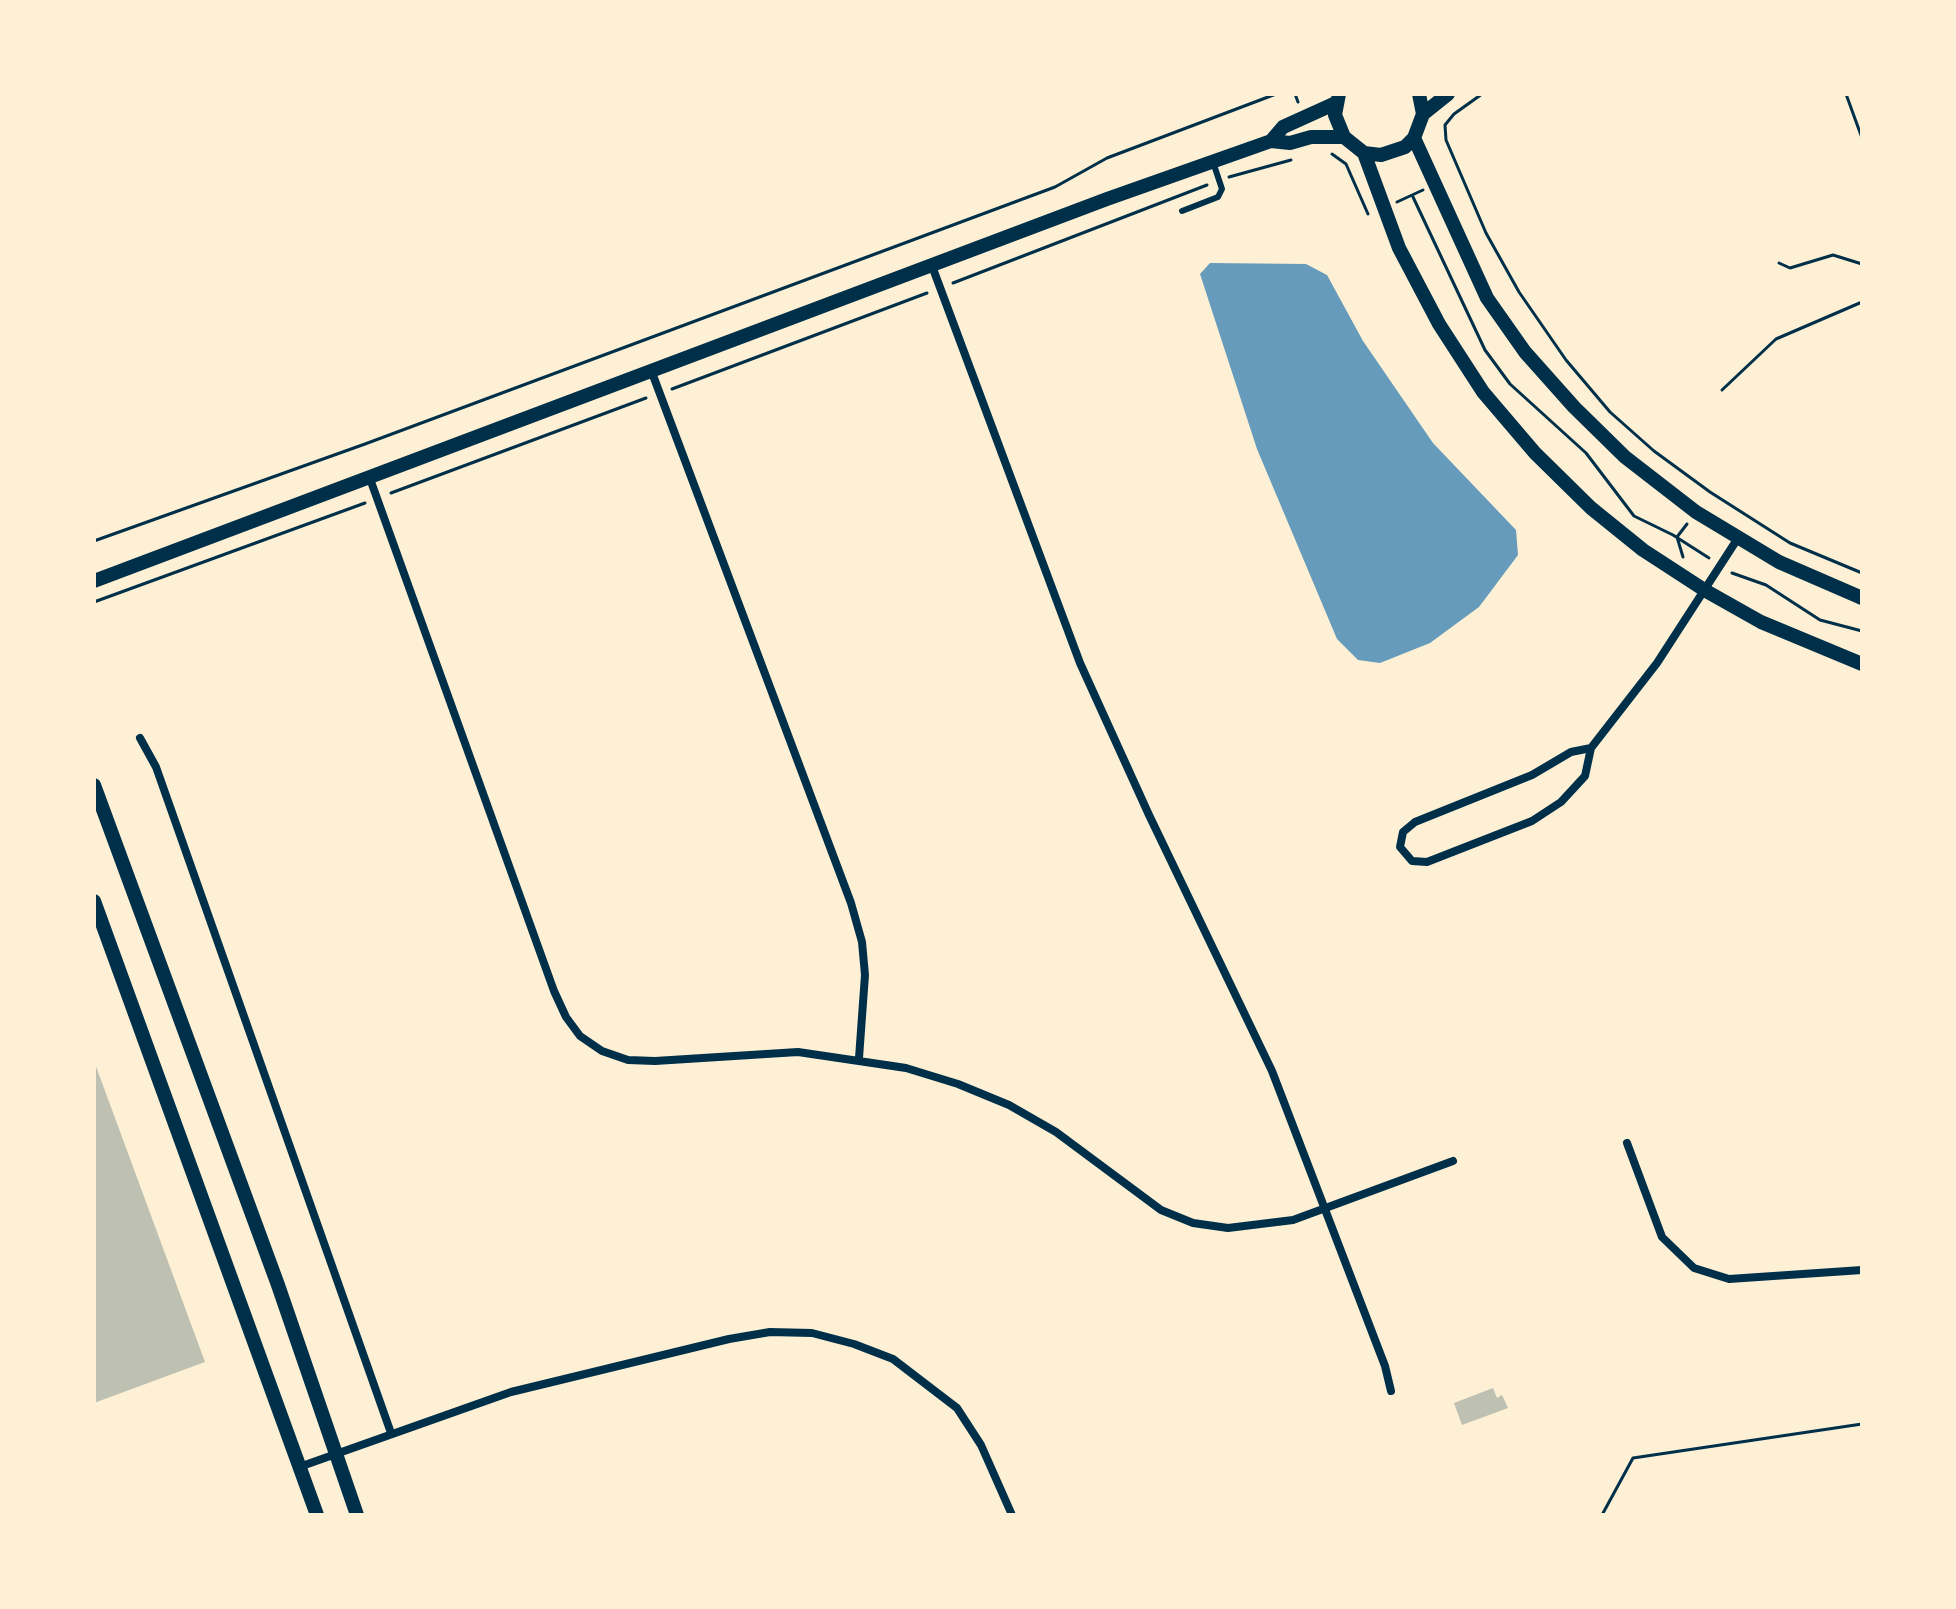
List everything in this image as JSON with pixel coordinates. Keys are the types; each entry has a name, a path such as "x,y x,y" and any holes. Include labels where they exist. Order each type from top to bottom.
{"street":[{"path":"1419,94 1423,114"},
{"path":"1364,153 1394,153 1414,138 1423,114 1448,94"},
{"path":"1338,99 1335,115 1344,137 1364,153 1399,248 1439,324 1483,392 1535,453 1591,508 1643,550 1706,591 1761,622 1862,664"},
{"path":"1271,141 1283,127 1338,99"},
{"path":"94,581 369,475 1213,161 1271,141 1290,143 1311,137 1344,137"},
{"path":"1414,138 1487,298 1525,352 1625,457 1696,512 1738,538 1789,567 1862,598"},
{"path":"932,266 1080,663 1142,801 1272,1071 1385,1366 1391,1391"},
{"path":"651,370 851,903 862,942 865,975 859,1058"},
{"path":"369,475 554,991 566,1017 580,1036 602,1051 628,1060 798,1052 859,1058 958,1084 1009,1105 1056,1132 1161,1210 1193,1223 1228,1228 1263,1226 1326,1209 1453,1161"},
{"path":"1591,748 1571,752 1532,775 1415,822 1403,832 1400,847 1412,861 1427,862 1532,821 1561,802 1585,776 1591,748 1657,663 1738,538"},
{"path":"140,738 156,767 391,1433"},
{"path":"94,785 338,1453 357,1515"},
{"path":"94,901 302,1466 317,1515"},
{"path":"1627,1143 1662,1237 1694,1268 1729,1279 1862,1270"},
{"path":"302,1466 511,1392 714,1342 770,1332 812,1333 893,1359 957,1408 981,1445 1012,1515"}],"lane":[{"path":"1182,211 1218,197 1220,180 1213,161"}],"path":[{"path":"94,541 350,450 1041,192 1107,158 1276,94"},
{"path":"1482,94 1472,96 1445,125 1446,140 1486,233 1519,292 1566,360 1610,412 1654,451 1710,492 1790,543 1862,573"},
{"path":"1846,94 1862,138"},
{"path":"1324,152 1346,164 1367,214 1434,185"},
{"path":"94,602 941,288 1089,228 1220,180 1303,155"},
{"path":"1779,263 1790,268 1833,255 1862,264"},
{"path":"1722,390 1776,339 1862,302"},
{"path":"1602,1515 1633,1458 1862,1424"}],"water":[{"path":"1210,263 1306,264 1327,275 1363,341 1433,443 1516,530 1518,555 1479,607 1430,643 1380,663 1358,660 1337,639 1257,449 1200,274"}],"building":[{"path":"94,1061 205,1362 94,1403"},
{"path":"1493,1388 1497,1398 1502,1395 1508,1408 1462,1425 1454,1403"}]}
